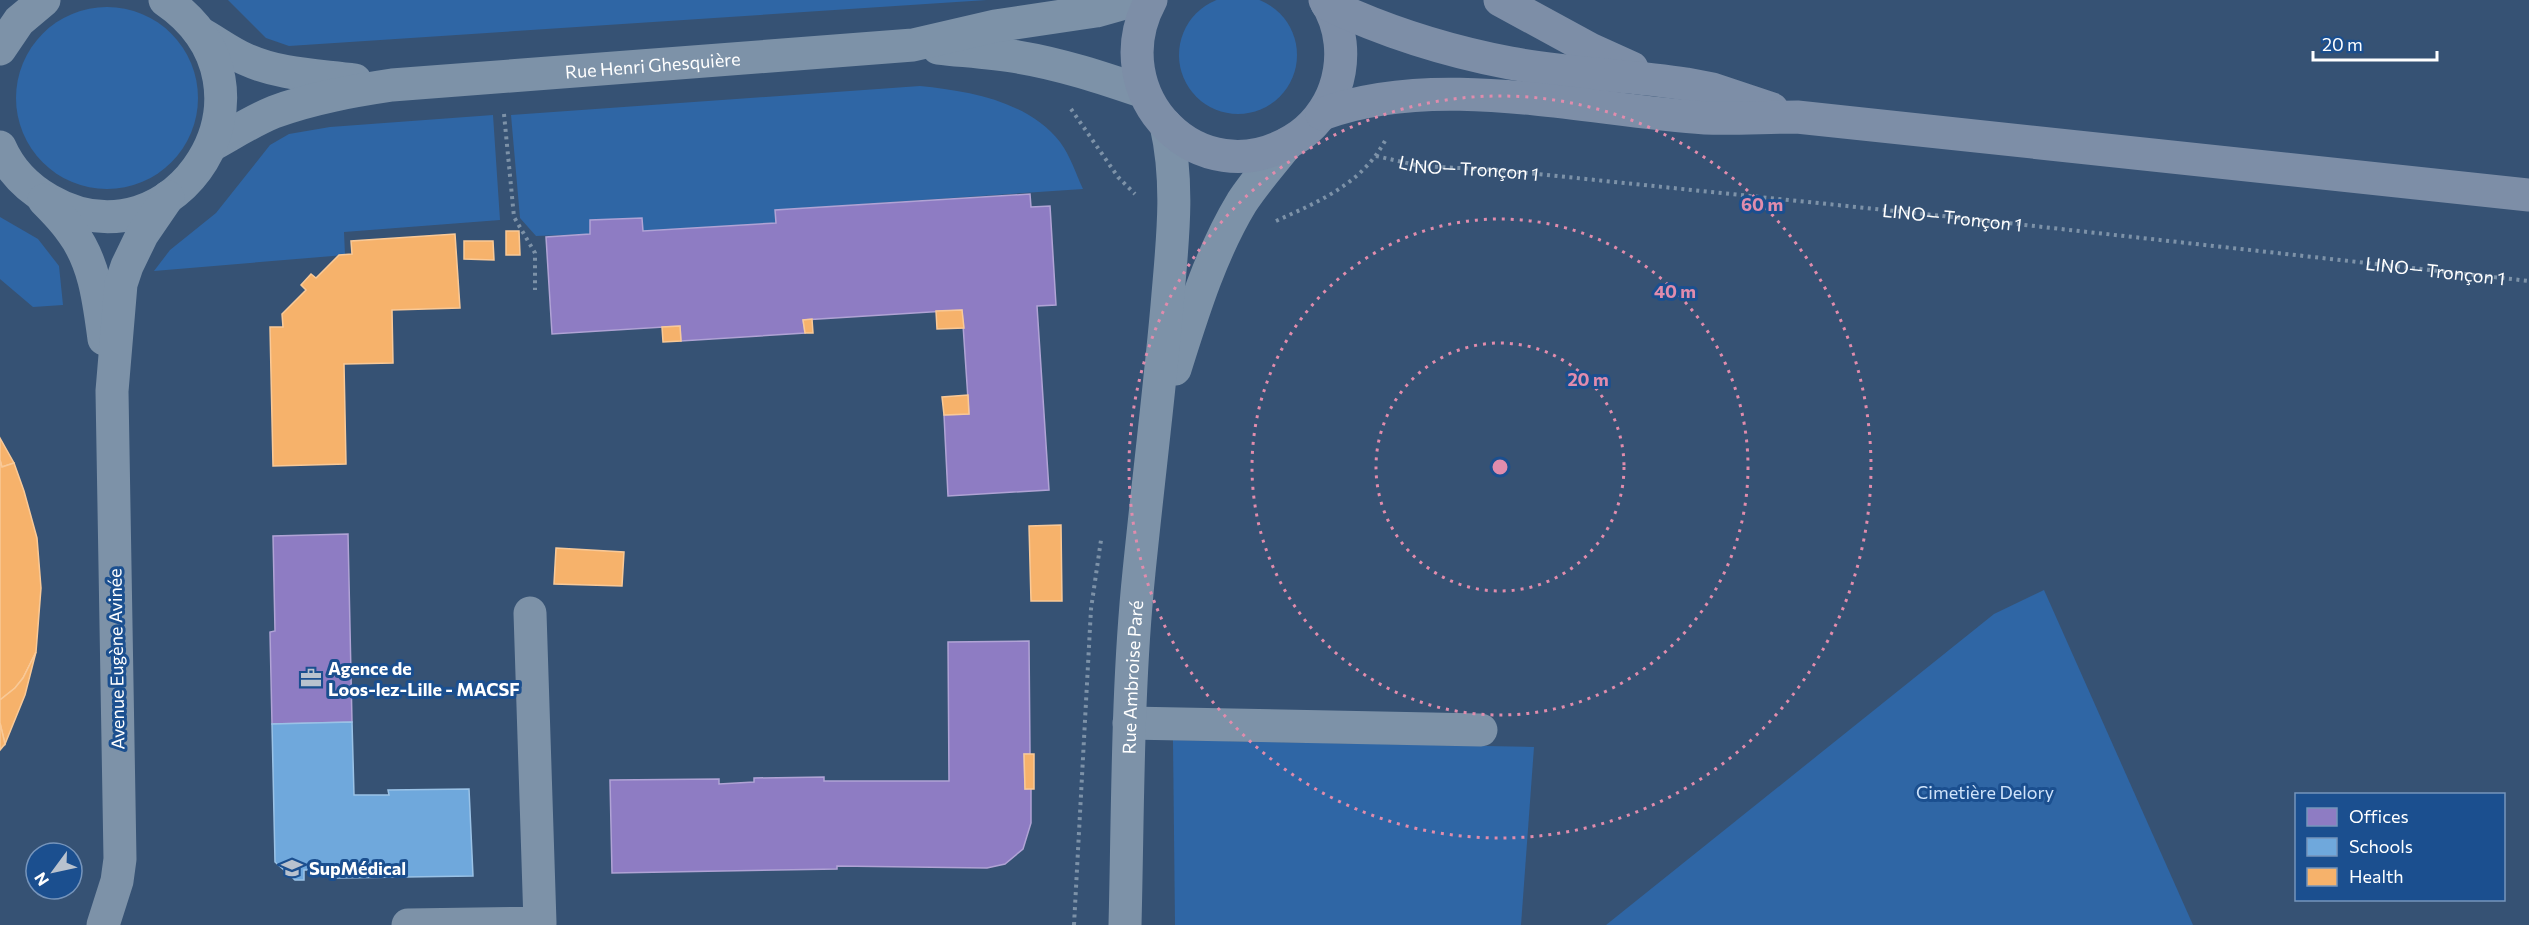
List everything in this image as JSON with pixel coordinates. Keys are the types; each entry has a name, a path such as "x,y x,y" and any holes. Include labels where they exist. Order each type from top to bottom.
{"main road":[{"path":"1151,0 1142,20 1137,41 1138,72 1153,110 1183,140 1213,153 1234,156 1256,154 1287,144 1322,114 1333,93 1341,60 1336,25 1326,2"},
{"path":"1500,0 1590,49 1658,80"},
{"path":"1326,2 1362,20 1405,35 1509,63 1658,80 1712,89 1797,117"},
{"path":"1322,114 1374,98 1427,95 1496,97 1705,117 1797,117 2529,195"}],"street":[{"name":"Rue Henri Ghesquière","path":"212,145 257,119 293,106 345,92 392,85 913,45 995,26 1096,12 1135,0"},
{"path":"3,156 18,176 40,195 70,210 103,215 137,211 168,197 194,174 212,145 220,113 219,79 216,63 200,33 190,20 167,1"},
{"path":"0,49 12,30 40,2"},
{"name":"Rue Henri Ghesquière","path":"200,33 244,58 269,68 309,76 392,85"},
{"name":"Rue Henri Ghesquière","path":"913,45 1038,61 1094,75 1144,92"},
{"name":"Rue Ambroise Paré","path":"1125,925 1129,723 1139,572 1156,430 1175,206 1173,158 1166,125"},
{"name":"Rue Ambroise Paré","path":"1156,430 1197,299 1232,220 1252,188 1287,144"},
{"name":"Avenue Eugène Avinée","path":"40,195 72,231 86,256 98,299 112,391"},
{"name":"Avenue Eugène Avinée","path":"103,925 117,881 120,859 112,391 121,284 126,266 142,235 168,197"},
{"path":"408,925 540,923 530,613"},
{"path":"1129,723 1481,730"}],"path":[{"path":"501,77 514,217 535,253 535,290"},
{"name":"LINO— Tronçon 1","path":"1376,156 1420,166 1499,170 1964,218 2529,281"}],"green space":[{"path":"1219,-1 1261,0 1280,13 1293,32 1296,43 1296,67 1287,88 1271,104 1250,113 1226,113 1205,104 1189,88 1180,67 1180,43 1183,32 1196,13"},
{"path":"228,0 987,0 289,46 266,38"},
{"path":"107,7 125,8 142,13 172,33 192,63 197,80 197,116 192,133 172,163 142,183 125,188 107,189 89,188 72,183 42,163 22,133 17,116 16,98 17,80 22,63 42,33 72,13 89,8"},
{"path":"920,86 958,91 996,100 1032,117 1047,128 1064,147 1083,189 775,210 776,223 643,231 642,218 590,220 590,234 536,236 520,218 511,115"},
{"path":"493,115 500,220 344,232 345,255 154,271 170,250 216,213 270,145 289,134 330,127"},
{"path":"0,217 38,239 59,266 63,305 33,307 0,279"},
{"name":"Cimetière Delory","path":"2044,590 2193,925 1606,925 1994,614"},
{"path":"1173,740 1534,747 1521,925 1175,925"}],"building: Offices":[{"path":"1030,194 1031,207 1050,206 1056,305 1037,306 1049,490 948,496 944,415 969,414 962,310 803,320 805,333 681,341 680,326 552,334 546,237 590,234 590,220 642,218 643,231 776,223 775,210"},
{"path":"348,534 352,722 272,724 270,632 275,631 273,536"},
{"path":"1029,641 1030,754 1024,754 1025,789 1031,788 1031,823 1023,849 1005,864 987,868 837,866 837,869 612,873 610,780 719,779 719,784 754,782 754,778 824,777 824,781 949,781 948,642"}],"building: Schools":[{"path":"352,722 354,795 389,795 388,790 469,789 473,876 337,878 337,870 304,870 304,880 295,880 275,862 272,724"}],"building: Health":[{"path":"506,231 519,231 520,255 506,255"},
{"path":"455,234 460,308 392,310 393,363 344,364 346,464 273,466 270,327 283,327 282,314 306,290 301,285 311,274 316,278 339,255 352,254 351,241"},
{"path":"464,241 493,241 494,260 464,259"},
{"path":"962,310 964,328 937,329 936,311"},
{"path":"812,319 813,333 805,333 803,320"},
{"path":"680,326 681,341 663,342 662,327"},
{"path":"968,395 969,414 944,415 942,397"},
{"path":"0,438 14,463 2,467 0,460"},
{"path":"0,460 2,467 14,463 24,491 37,538 41,588 36,652 23,678 0,700"},
{"path":"1061,525 1062,601 1031,601 1029,526"},
{"path":"556,548 624,552 622,586 554,584"},
{"path":"36,652 25,695 5,744 0,723 0,700 23,678"},
{"path":"0,723 5,744 0,750"},
{"path":"1024,754 1034,754 1034,789 1025,789"}],"place":[{"name":"Agence de Loos-lez-Lille - MACSF","path":"311,678"},
{"name":"SupMédical","path":"292,868"}]}
